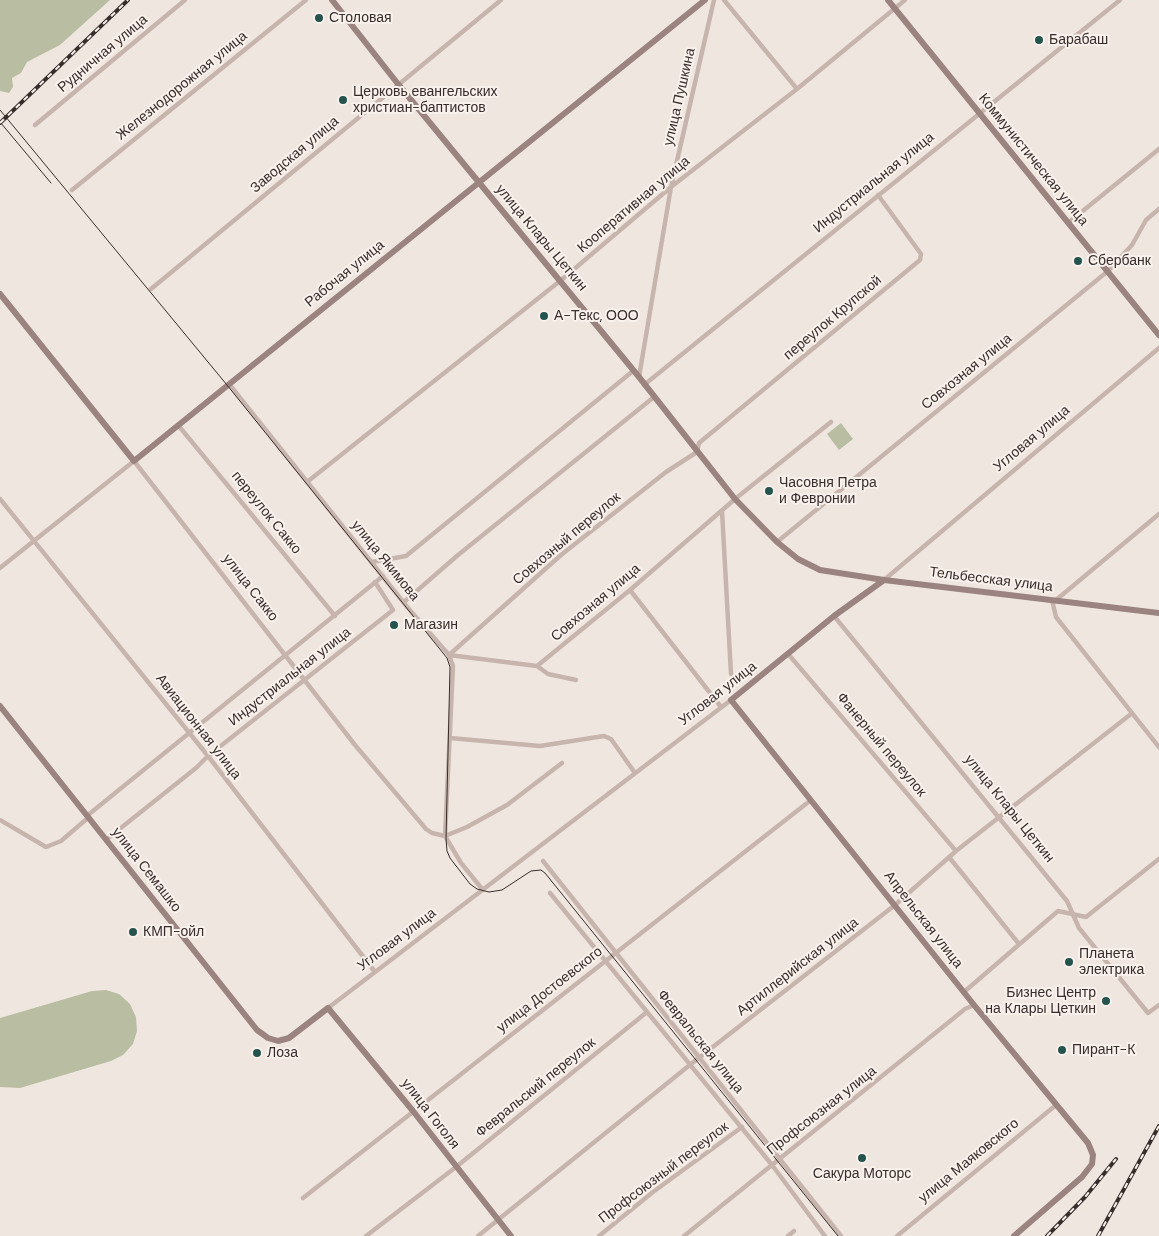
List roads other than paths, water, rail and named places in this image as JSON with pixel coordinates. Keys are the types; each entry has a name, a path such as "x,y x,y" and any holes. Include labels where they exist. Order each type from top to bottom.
{"street":[{"name":"Рудничная улица","path":"35,125 185,0"},
{"name":"Железнодорожная улица","path":"72,190 306,0"},
{"name":"улица Клары Цеткин","path":"332,0 735,499 776,542 798,559 820,570"},
{"name":"Заводская улица","path":"151,289 501,0"},
{"name":"Рабочая улица","path":"0,568 705,0"},
{"name":"улица Пушкина","path":"639,378 671,187 714,0"},
{"path":"724,0 797,89"},
{"name":"Коммунистическая улица","path":"888,0 1159,335"},
{"name":"Кооперативная улица","path":"307,482 560,281 671,187 797,89 905,0"},
{"name":"Индустриальная улица","path":"644,384 1120,0"},
{"path":"1068,223 1159,149"},
{"name":"переулок Крупской","path":"697,452 699,444 920,260 921,254 878,195"},
{"name":"Совхозная улица","path":"776,542 1108,271 1132,245 1146,220 1159,209"},
{"name":"улица Сакко","path":"0,294 134,461 304,680 426,829 432,833 445,836"},
{"name":"Угловая улица","path":"278,1041 289,1038 722,707 834,616 884,580 1159,348"},
{"path":"372,562 406,556 633,371"},
{"name":"улица Якимова","path":"229,384 404,602 449,655"},
{"path":"404,602 458,555 654,397"},
{"name":"Совхозная улица","path":"537,666 630,590 735,499 831,422"},
{"name":"переулок Сакко","path":"178,425 335,616"},
{"name":"Совхозный переулок","path":"449,655 561,555 666,472 697,452"},
{"name":"Авиационная улица","path":"0,499 208,756 375,972"},
{"path":"722,511 731,674"},
{"path":"1159,514 1054,600 1056,617 1159,747"},
{"name":"Тельбесская улица","path":"820,570 884,580 1159,613"},
{"name":"Индустриальная улица","path":"0,820 46,847 61,841 186,736 188,732 383,576"},
{"name":"Индустриальная улица","path":"107,839 196,768 208,756 393,610 375,582"},
{"path":"630,590 722,707"},
{"name":"улица Клары Цеткин","path":"834,616 1000,816 1067,901 1079,928 1148,1013 1159,1005"},
{"path":"483,890 461,863 445,836 453,666 449,655 537,666 548,674 576,680"},
{"name":"Фанерный переулок","path":"788,655 956,851"},
{"name":"Апрельская улица","path":"731,700 974,1005 1088,1143 1093,1156 1092,1164 1082,1177 1014,1236"},
{"name":"улица Семашко","path":"0,706 257,1030 268,1038 278,1041"},
{"name":"Артиллерийская улица","path":"478,1236 691,1064 895,905 956,851 1131,714"},
{"path":"450,738 540,746 604,736 611,739 635,773"},
{"path":"445,836 468,827 507,805 562,763"},
{"name":"улица Достоевского","path":"303,1198 811,800"},
{"path":"949,857 1019,944"},
{"path":"964,992 1058,911 1086,917 1159,859"},
{"name":"Февральская улица","path":"542,861 841,1236"},
{"path":"550,893 606,959 772,1165 825,1236"},
{"name":"Профсоюзная улица","path":"684,1236 965,1009 974,1005"},
{"name":"улица Гоголя","path":"328,1008 413,1111 511,1236"},
{"name":"Февральский переулок","path":"366,1236 456,1167 647,1012"},
{"name":"улица Маяковского","path":"897,1236 1056,1105"},
{"name":"Профсоюзный переулок","path":"600,1236 653,1192 742,1128"},
{"path":"788,1236 794,1231"}],"tram line":[{"path":"0,110 227,385 447,658 450,667 446,839 450,858 470,884 477,889 489,892 502,890 531,871 541,870 545,873 838,1236"},
{"path":"0,122 51,183"}],"railway":[{"path":"0,123 128,0"},
{"path":"1098,1236 1159,1126"},
{"path":"1047,1236 1085,1197 1116,1159"}],"place":[{"name":"Столовая","path":"319,18"},
{"name":"Барабаш","path":"1039,40"},
{"name":"Церковь евангельских христиан-баптистов","path":"343,100"},
{"name":"Сбербанк","path":"1078,261"},
{"name":"А-Текс, ООО","path":"544,316"},
{"name":"Часовня Петра и Февронии","path":"769,491"},
{"name":"Магазин","path":"394,625"},
{"name":"КМП-ойл","path":"133,932"},
{"name":"Планета электрика","path":"1069,962"},
{"name":"Бизнес Центр на Клары Цеткин","path":"1106,1001"},
{"name":"Пирант-К","path":"1062,1050"},
{"name":"Лоза","path":"257,1053"},
{"name":"Сакура Моторс","path":"862,1158"}]}
